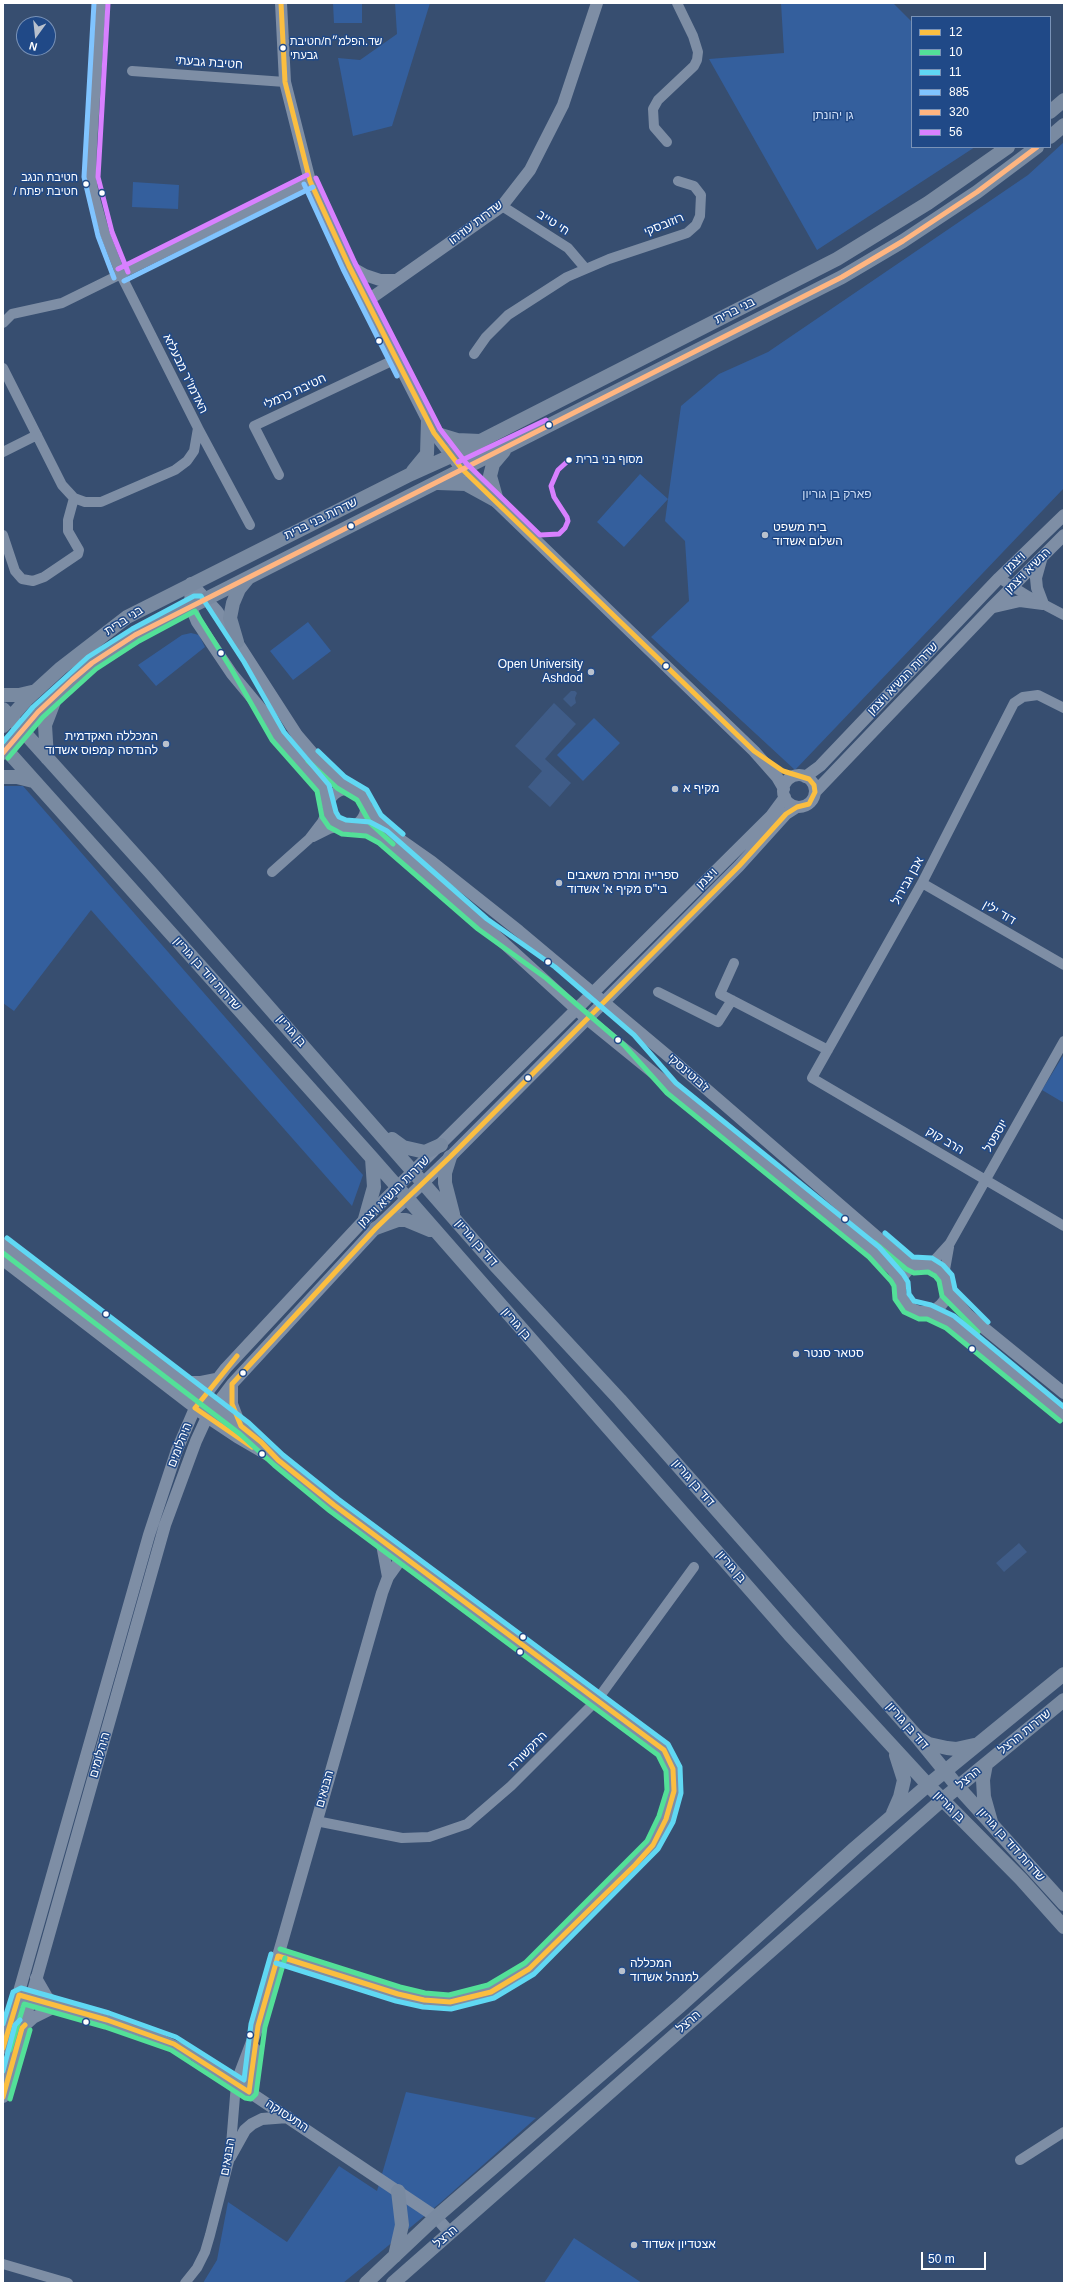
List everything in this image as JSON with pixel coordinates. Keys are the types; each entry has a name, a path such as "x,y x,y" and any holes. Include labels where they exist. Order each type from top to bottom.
{"main road":[{"path":"1051,111 1064,100"},
{"path":"1051,136 1064,126"},
{"name":"בני ברית","path":"451,456 836,259 928,203 1007,148"},
{"name":"בני ברית","path":"549,426 842,277 903,241 977,192 1036,148"},
{"name":"שדרות בני ברית","path":"4,749 56,694 92,663 110,650 190,605 461,468 549,426"},
{"path":"411,474 427,454 431,427 457,440 480,441"},
{"path":"497,501 490,481 491,468 496,459 507,447"},
{"name":"שדרות בני ברית","path":"191,583 411,474 451,456"},
{"path":"431,484 451,482 466,484 497,501"},
{"path":"237,642 230,618 233,603 239,588 250,575"},
{"name":"בני ברית","path":"5,718 77,654 127,617 191,583"},
{"path":"3,695 19,695 36,691"},
{"path":"47,758 45,725 56,694"},
{"path":"5,718 21,730 47,758"},
{"name":"שדרות דוד בן גוריון","path":"4,749 372,1158 406,1199"},
{"name":"בן גוריון","path":"47,758 202,930 379,1131"},
{"path":"3,777 17,777 33,781"},
{"path":"379,1131 403,1147 414,1150 424,1152 441,1146"},
{"path":"379,1131 424,1182"},
{"path":"450,1157 445,1173 445,1183 454,1218"},
{"path":"366,1219 374,1187 372,1158"},
{"name":"דוד בן גוריון","path":"424,1182 454,1218 620,1400 918,1738 944,1772 958,1787"},
{"name":"בן גוריון","path":"406,1199 789,1634 942,1800 1021,1879 1064,1927"},
{"path":"376,1228 398,1220 406,1220 435,1232"},
{"path":"944,1772 1064,1674"},
{"name":"שדרות הרצל","path":"986,1764 1064,1700"},
{"path":"918,1738 936,1747 956,1749 977,1744"},
{"path":"890,1817 900,1797 904,1780 893,1747"},
{"path":"986,1764 983,1780 984,1797 992,1825"},
{"name":"הרצל","path":"393,2283 942,1800 986,1764"},
{"name":"הרצל","path":"366,2283 436,2218 659,2025 890,1817 944,1772"},
{"name":"שדרות דוד בן גוריון","path":"958,1787 1064,1904"},
{"path":"395,2257 402,2225 398,2191"}],"street":[{"name":"האדמו\"ר מבעלזא","path":"74,498 85,502 101,502 175,470 187,460 194,451 198,428 122,275 105,234 94,196 91,178 101,3"},
{"path":"281,3 285,82 310,181 349,266 431,427 461,468 497,501 557,563 754,751 777,777 790,803 797,807 809,804 815,792 814,785 754,751"},
{"name":"שדרות עוזיהו","path":"580,51 590,3"},
{"name":"שדרות עוזיהו","path":"367,301 502,206 530,170 563,105 597,3"},
{"path":"667,142 654,127 653,109 658,100 694,66 697,60 698,52 693,36 677,3"},
{"name":"חטיבת גבעתי","path":"132,71 285,82"},
{"path":"3,323 12,314 62,303 122,275 310,181"},
{"name":"רוזובסקי","path":"474,354 486,337 508,315 567,277 585,268 687,233 696,225 700,216 700,195 694,186 678,181"},
{"name":"חי טייב","path":"502,206 568,248 585,268"},
{"path":"349,266 380,280 397,280"},
{"name":"חטיבת כרמלי","path":"279,475 254,426 396,359"},
{"path":"3,368 62,485 74,498 68,520 68,531 79,550 78,554 44,577 33,581 22,579 15,571 3,535"},
{"path":"198,428 250,525"},
{"path":"3,452 37,436"},
{"name":"ויצמן","path":"999,578 1064,515"},
{"name":"הנשיא ויצמן","path":"992,607 1064,535"},
{"path":"1041,559 1036,578 1037,588 1043,604"},
{"path":"999,578 1064,615"},
{"name":"שדרות הנשיא ויצמן","path":"800,777 820,766 999,578"},
{"path":"191,583 217,611 302,741 327,770 350,789 362,795 367,807 363,819 347,827 320,832 309,839 272,872"},
{"path":"191,583 190,605 197,622 232,674 262,710 289,751 323,788 332,820 347,827"},
{"path":"992,607 1020,601 1043,604"},
{"name":"שדרות הנשיא ויצמן","path":"815,792 992,607"},
{"name":"אבן גבירול","path":"812,1078 922,883 1014,703 1023,697 1038,695 1064,708"},
{"path":"784,793 788,781 800,777"},
{"path":"309,839 322,822 335,793 342,789 350,789"},
{"name":"ויצמן","path":"593,993 771,816 784,793"},
{"name":"ז'בוטינסקי","path":"367,807 379,824 437,866 603,1001 898,1255 915,1266"},
{"name":"שדרות הנשיא ויצמן","path":"211,1412 232,1384 376,1228 450,1157 586,1018 739,866 780,819 797,807"},
{"name":"ז'בוטינסקי","path":"347,827 368,829 383,838 483,924 576,1010 874,1252 893,1270 900,1284"},
{"name":"דוד ילין","path":"922,883 1064,965"},
{"path":"734,962 720,994 828,1050"},
{"path":"658,992 718,1022 732,1000"},
{"name":"שדרות הנשיא ויצמן","path":"202,1398 216,1379 396,1187 441,1146 593,993"},
{"name":"יוספטל","path":"930,1265 950,1243 1064,1041"},
{"name":"הרב קוק","path":"812,1078 1064,1226"},
{"name":"יוספטל","path":"944,1275 950,1243"},
{"path":"3,1244 183,1382 202,1398 211,1412 246,1443 278,1460"},
{"path":"3,1260 195,1408 211,1412 241,1426 261,1442 278,1460 403,1556 664,1750 673,1769 674,1791 666,1819 653,1845 529,1970 491,1992 450,2002 424,2000 398,1994 278,1956"},
{"path":"929,1312 941,1305 948,1292 947,1281 939,1270 930,1265 915,1266 905,1274 900,1284 901,1293 906,1304 917,1311 929,1312 944,1318 964,1332 1064,1416"},
{"path":"948,1292 968,1314 1064,1393"},
{"path":"183,1382 201,1382 216,1379"},
{"path":"232,1384 232,1404 241,1426"},
{"name":"היהלומים","path":"3,2048 149,1535 180,1443 195,1408 202,1398"},
{"name":"היהלומים","path":"3,2097 165,1525 196,1440 211,1412"},
{"path":"381,1539 388,1577"},
{"name":"הבנאים","path":"185,2283 198,2268 205,2252 230,2157 236,2084 258,2026 382,1593 388,1577 403,1556"},
{"name":"התקשורת","path":"316,1821 402,1838 429,1837 466,1824 511,1786 597,1700 694,1567"},
{"path":"22,2028 33,2018 57,2006 47,1997 36,1978"},
{"name":"התעסוקה","path":"19,1995 127,2027 174,2044 288,2117 398,2191 436,2218 450,2233"},
{"name":"הבנאים","path":"249,2092 258,2026"},
{"path":"230,2157 245,2130 252,2124 262,2119 288,2117"},
{"path":"1020,2160 1064,2132"},
{"path":"3,2264 68,2283"}],"green space":[{"path":"333,3 362,3 362,23 334,23"},
{"path":"395,3 430,3 392,126 353,136 338,58 360,60 397,34"},
{"name":"גן יהונתן","path":"781,3 893,3 911,21 911,148 973,148 817,250 709,59 784,53"},
{"name":"פארק בן גוריון","path":"1064,142 1064,488 795,770 651,637 689,601 685,541 665,521 681,406 719,374 768,352 1028,175"},
{"path":"133,182 179,185 178,209 132,207"},
{"path":"640,474 668,499 624,547 597,522"},
{"path":"308,622 331,651 293,680 270,651"},
{"path":"191,633 199,635 205,647 156,686 138,665 182,635"},
{"path":"594,718 620,743 583,781 557,755"},
{"path":"3,786 23,786 363,1175 352,1206 91,910 14,1011 3,1003"},
{"path":"1064,1054 1064,1103 1042,1090"},
{"path":"406,2092 536,2118 440,2203 343,2283 203,2283 217,2260 228,2202 287,2242 339,2166 377,2191"},
{"path":"574,2238 642,2283 544,2283"}],"shaded area":[{"path":"571,691 575,691 577,693 575,698 576,703 571,707 563,699"},
{"path":"554,703 576,724 545,759 571,783 550,807 528,787 542,771 515,746"},
{"path":"1019,1543 1027,1552 1004,1572 996,1563"}],"transit line":[{"name":"885","path":"94,3 84,177 98,236 114,278"},
{"name":"56","path":"108,3 98,177 112,232 128,272"},
{"name":"12","path":"278,1956 398,1994 424,2000 450,2002 491,1992 529,1969 635,1865 653,1845 666,1819 674,1791 673,1769 664,1750 334,1505 278,1460 261,1442 241,1426 232,1404 232,1384 376,1228 450,1157 739,866 786,814 797,807 809,804 815,792 814,785 809,779 783,771 754,751 461,468 434,433 349,266 310,181 285,82 281,3"},
{"name":"320","path":"3,753 38,712 72,680 92,663 135,635 842,277 903,241 977,192 1036,148"},
{"name":"56","path":"118,269 307,175"},
{"name":"56","path":"316,178 355,263 440,429 466,463 540,535 559,534 565,528 568,521 554,497 551,486 558,470 569,460"},
{"name":"885","path":"304,184 343,269 397,376"},
{"name":"885","path":"124,281 313,187"},
{"name":"56","path":"458,462 546,420"},
{"name":"11","path":"3,742 33,707 88,657 132,629 194,596 201,596 244,662 284,732 329,785 336,812 339,817 346,820 370,822 387,831 487,919 555,967 634,1035 676,1083 879,1247 903,1274 908,1282 909,1294 914,1301 931,1305 954,1316 1064,1407"},
{"name":"10","path":"8,758 43,717 96,669 139,641 195,611 232,670 272,740 317,791 322,817 329,827 342,834 366,836 379,843 478,929 546,978 624,1045 667,1093 869,1257 891,1281 894,1286 895,1299 904,1312 919,1319 927,1319 946,1328 1060,1421"},
{"name":"11","path":"318,751 345,777 367,790 381,815 403,834"},
{"name":"10","path":"308,761 337,788 357,800 370,823 393,844"},
{"name":"11","path":"885,1233 913,1257 932,1258 943,1265 952,1275 955,1289 988,1322"},
{"name":"11","path":"7,1238 249,1423 283,1455 338,1499 668,1744 680,1767 681,1793 673,1822 658,1849 534,1974 494,1998 451,2009 423,2007 396,2001 276,1963"},
{"name":"10","path":"875,1243 906,1269 914,1273 928,1272 935,1276 939,1281 942,1296 978,1332"},
{"name":"10","path":"3,1253 240,1434 274,1465 330,1511 658,1755 666,1771 667,1790 659,1816 647,1841 525,1963 488,1985 449,1995 425,1993 400,1987 280,1949"},
{"name":"12","path":"237,1356 195,1408 252,1447"},
{"name":"11","path":"3,2024 13,1992 21,1988 109,2013 176,2037 244,2080 251,2024 271,1954"},
{"name":"12","path":"3,2048 19,1995 107,2020 174,2044 249,2092 258,2026 278,1956"},
{"name":"10","path":"10,2050 24,2004 105,2027 171,2050 245,2098 251,2099 256,2094 265,2027 285,1958"},
{"name":"11","path":"3,2071 15,2025 20,2020"},
{"name":"12","path":"3,2097 22,2028 25,2025"},
{"name":"10","path":"10,2099 30,2030"}],"place":[{"name":"שד.הפלמ״ח/חטיבת גבעתי","path":"283,48"},
{"name":"חטיבת הנגב / חטיבת יפתח","path":"86,184"},
{"name":"מסוף בני ברית","path":"569,460"},
{"name":"בית משפט השלום אשדוד","path":"765,535"},
{"name":"Open University Ashdod","path":"591,672"},
{"name":"המכללה האקדמית להנדסה קמפוס אשדוד","path":"166,744"},
{"name":"מקיף א","path":"675,789"},
{"name":"ספרייה ומרכז משאבים בי\"ס מקיף א' אשדוד","path":"559,883"},
{"name":"סטאר סנטר","path":"796,1354"},
{"name":"המכללה למנהל אשדוד","path":"622,1971"},
{"name":"אצטדיון אשדוד","path":"634,2245"}]}
